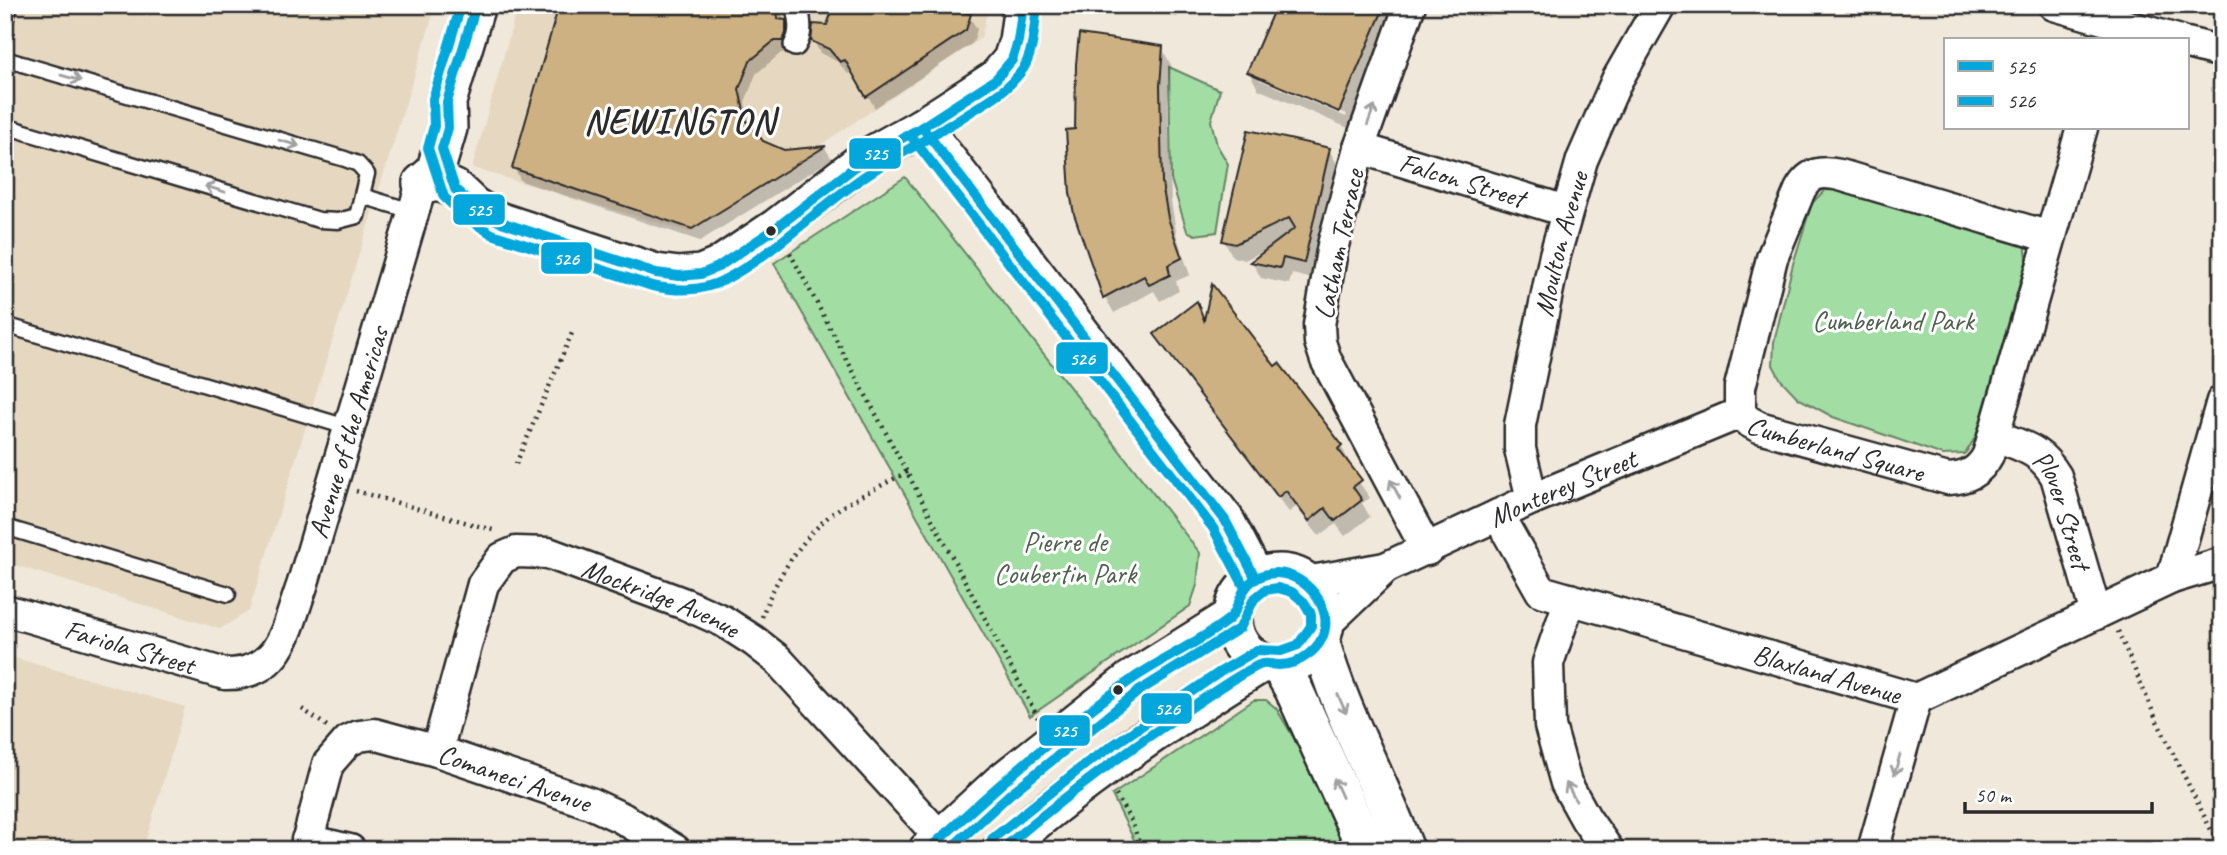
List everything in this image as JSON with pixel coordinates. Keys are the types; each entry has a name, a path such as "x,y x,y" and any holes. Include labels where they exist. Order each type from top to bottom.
{"street":[{"name":"Avenue of the Americas","path":"256,670 270,660 281,646 350,428 431,195 448,128 447,102 475,5"},
{"path":"796,45 800,31 797,5"},
{"name":"Latham Terrace","path":"1410,5 1359,148 1331,257 1319,325 1320,342 1326,360 1427,550"},
{"name":"Moulton Avenue","path":"1532,499 1520,449 1520,425 1566,211 1582,160 1617,80 1660,5"},
{"path":"2054,5 2169,38"},
{"path":"431,195 473,206 498,221 656,273 701,274 718,267 776,228 865,159 922,127 996,79 1012,60 1018,41 1020,6"},
{"path":"2188,43 2222,52"},
{"name":"Avenue of the Americas","path":"431,195 423,158 436,115 447,102"},
{"path":"922,127 1225,520 1256,579"},
{"path":"2050,237 2081,130"},
{"name":"Falcon Street","path":"1359,148 1566,211"},
{"name":"Cumberland Square","path":"1815,173 1840,175 2050,237 1989,455 1983,466 1960,479 1948,479 1759,427 1740,413 1740,387 1772,258 1805,180 1815,173"},
{"path":"2172,578 2222,401"},
{"name":"Monterey Street","path":"1306,582 1385,568 1532,499 1740,413"},
{"name":"Plover Street","path":"1994,435 2032,450 2046,460 2056,476 2102,611"},
{"name":"Blaxland Avenue","path":"1498,515 1541,591 1916,699 2172,578 2222,564"},
{"name":"Mockridge Avenue","path":"436,751 483,584 502,558 516,552 548,553 685,604 723,621 754,641 777,659 934,843"},
{"name":"Monterey Street","path":"1322,633 1385,568"},
{"path":"1367,850 1294,690 1271,664 1249,656 1234,632 1232,617 1239,595 1256,579 1265,575 1286,574 1306,582 1321,601 1325,613 1322,633 1331,679 1394,819 1405,850"},
{"path":"1570,600 1548,663 1550,726 1566,783 1586,819 1608,850"},
{"name":"Fariola Street","path":"5,610 225,674 242,674 256,670"},
{"path":"934,843 1000,783 1131,680 1232,617"},
{"path":"1001,850 1046,811 1196,704 1271,664 1304,659 1322,633"},
{"path":"1873,850 1916,699"},
{"name":"Comaneci Avenue","path":"306,845 328,764 348,741 374,734 436,751 590,803 622,818 663,847"},
{"path":"306,845 350,850"}],"lane":[{"path":"5,21 10,5"},
{"path":"5,59 358,164 367,174 357,216 338,221 319,220 5,126"},
{"path":"362,196 431,195"},
{"path":"5,325 350,428"},
{"path":"5,527 228,594"}],"path":[{"path":"776,228 1038,718"},
{"path":"516,464 572,332"},
{"path":"754,641 767,600 796,550 839,509 907,472"},
{"path":"333,485 497,532"},
{"path":"2102,611 2221,850"},
{"path":"1114,791 1133,824 1141,850"}],"shaded area":[{"path":"5,5 436,5 249,611 220,629 5,562"},
{"path":"518,5 962,5 987,13 981,38 690,232 472,168"},
{"path":"5,655 185,707 143,850 5,850"}],"green space":[{"path":"1169,67 1220,90 1211,121 1217,145 1228,164 1217,232 1195,235 1187,231 1171,179"},
{"name":"Pierre de Coubertin Park","path":"905,177 1200,553 1197,585 1190,606 1030,716 774,263"},
{"name":"Cumberland Park","path":"1825,190 1848,191 2025,243 2027,258 1976,436 1965,454 1943,455 1833,417 1798,398 1781,380 1773,365 1774,342 1793,264 1812,203"},
{"path":"1254,700 1266,700 1276,708 1353,837 1358,850 1139,850 1112,795"}],"building":[{"path":"559,5 776,5 778,19 786,20 786,33 783,41 774,41 750,61 739,89 746,120 763,141 784,150 826,146 692,229 512,168"},
{"path":"834,5 940,5 971,14 966,30 866,97 845,60 840,62 829,49 811,41 813,24 827,25"},
{"path":"1276,5 1385,5 1339,112 1247,72"},
{"path":"1079,34 1163,46 1160,86 1162,183 1168,218 1182,258 1168,265 1170,275 1149,285 1144,276 1103,298 1074,214 1070,193 1066,130 1075,129"},
{"path":"1248,130 1330,148 1304,263 1283,258 1280,268 1250,262 1295,228 1289,218 1235,244 1222,241"},
{"path":"1212,284 1275,366 1279,363 1342,445 1338,449 1362,480 1353,487 1362,500 1335,521 1325,508 1309,521 1286,491 1278,497 1154,334 1197,301 1204,320"}],"transit line":[{"name":"526","path":"461,5 433,99 434,126 428,148 444,197 465,217 492,234 652,286 671,289 698,288 724,280 763,255 874,170 999,94 1018,76 1027,62 1037,7"},
{"name":"525","path":"476,5 447,102 448,128 442,149 455,189 473,206 498,221 656,273 679,276 701,274 718,267 776,228 865,159 922,127 996,79 1012,60 1018,41 1023,5"},
{"name":"525","path":"922,127 1225,520 1256,579"},
{"name":"526","path":"911,136 1213,528 1244,586"},
{"name":"525","path":"928,850 1078,719 1143,672 1229,619 1252,581 1271,573 1283,574 1306,584 1321,604 1325,616 1323,636 1314,649 1302,659 1287,664 1261,664 1229,682 1113,762 1001,850"},
{"name":"526","path":"949,850 1010,794 1139,691 1240,628 1254,599 1265,590 1278,588 1292,592 1304,602 1311,614 1311,626 1298,645 1281,651 1257,650 1220,672 1087,763 992,839"}],"district":[{"name":"NEWINGTON","path":"680,121"}]}
